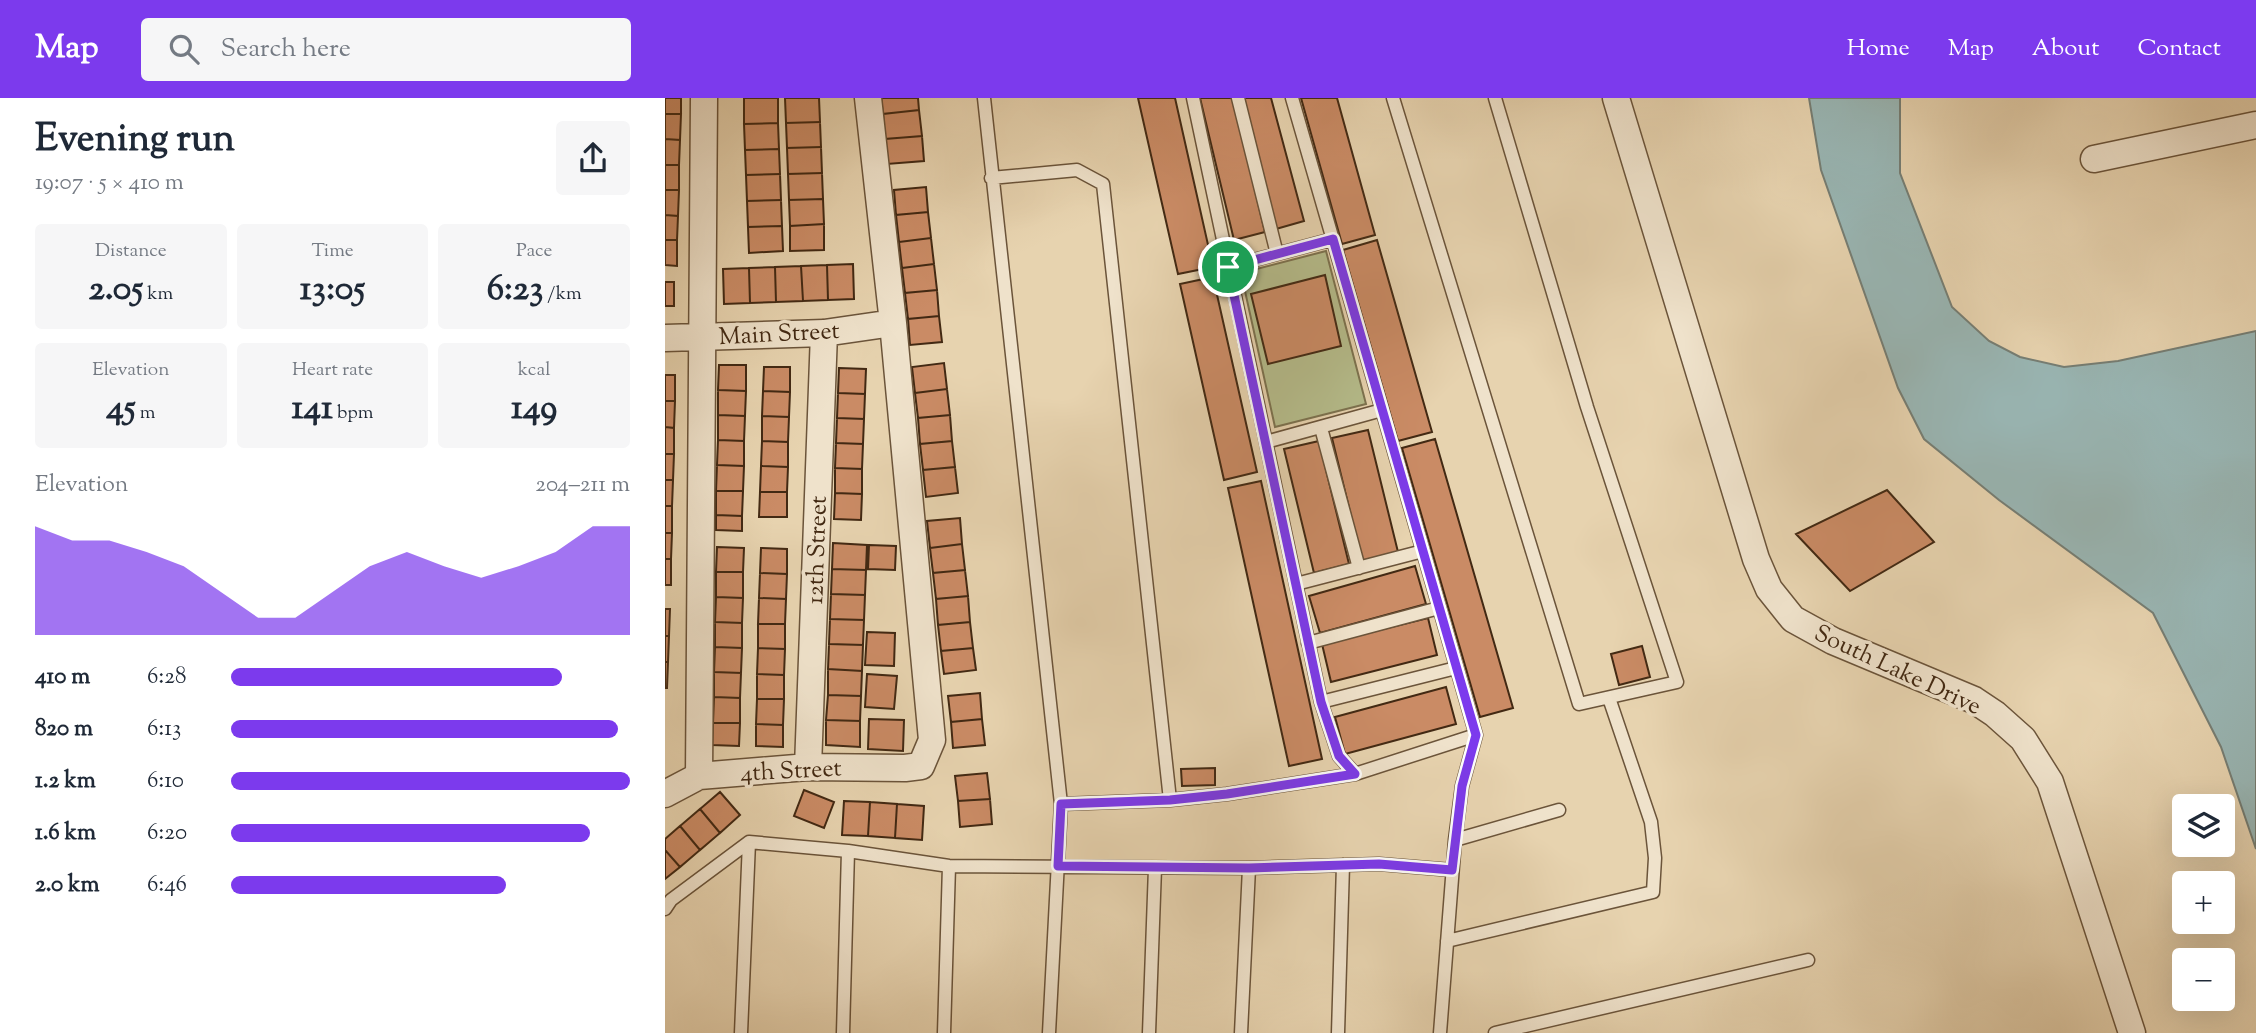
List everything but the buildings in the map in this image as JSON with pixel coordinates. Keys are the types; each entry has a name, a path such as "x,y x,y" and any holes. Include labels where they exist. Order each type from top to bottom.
{"street":[{"path":"699,776 704,98"},
{"path":"868,98 893,323"},
{"name":"South Lake Drive","path":"1616,98 1756,559 1769,589 1793,619 1833,642 1974,700 2022,738 2050,782 2132,1033"},
{"path":"2094,159 2256,125"},
{"name":"Main Street","path":"665,338 824,333 893,323"},
{"name":"4th Street","path":"665,794 699,776 808,767 921,766 932,740 893,323"},
{"name":"12th Street","path":"808,767 824,333"}],"lane":[{"path":"984,98 1061,804 1049,1033"},
{"path":"1193,98 1321,702 1339,756 1355,774"},
{"path":"1238,98 1277,254"},
{"path":"1292,98 1476,735 1462,786 1455,840 1440,1033"},
{"path":"1393,98 1579,704 1677,682 1587,407 1495,98"},
{"path":"991,178 1077,170 1103,184 1170,800"},
{"path":"1228,267 1333,239"},
{"path":"1266,442 1382,410"},
{"path":"1321,428 1359,568"},
{"path":"1296,584 1423,551"},
{"path":"1308,643 1439,608"},
{"path":"1321,702 1457,668"},
{"path":"1447,942 1653,892 1655,858 1651,822 1609,698"},
{"path":"1061,804 1170,800 1355,774 1476,735"},
{"path":"1455,840 1559,810"},
{"path":"665,909 671,900 749,842 848,851 949,866 1249,868 1379,864 1452,870"},
{"path":"741,1033 749,842"},
{"path":"843,1033 848,851"},
{"path":"1338,1033 1343,865"},
{"path":"944,1033 949,866"},
{"path":"1149,1033 1155,867"},
{"path":"1241,1033 1249,868"},
{"path":"1495,1033 1808,960"}],"green space":[{"path":"1326,251 1366,404 1275,427 1241,273"}],"water":[{"path":"1809,98 1900,98 1900,173 1952,307 1989,341 2020,357 2064,367 2118,361 2256,331 2256,849 2221,747 2153,613 1999,500 1924,439 1898,388 1821,170"}],"route":[{"path":"1333,239 1476,735 1462,786 1452,870 1379,864 1249,868 1058,866 1061,804 1170,800 1355,774 1339,756 1321,702 1228,267 1333,239"}]}
